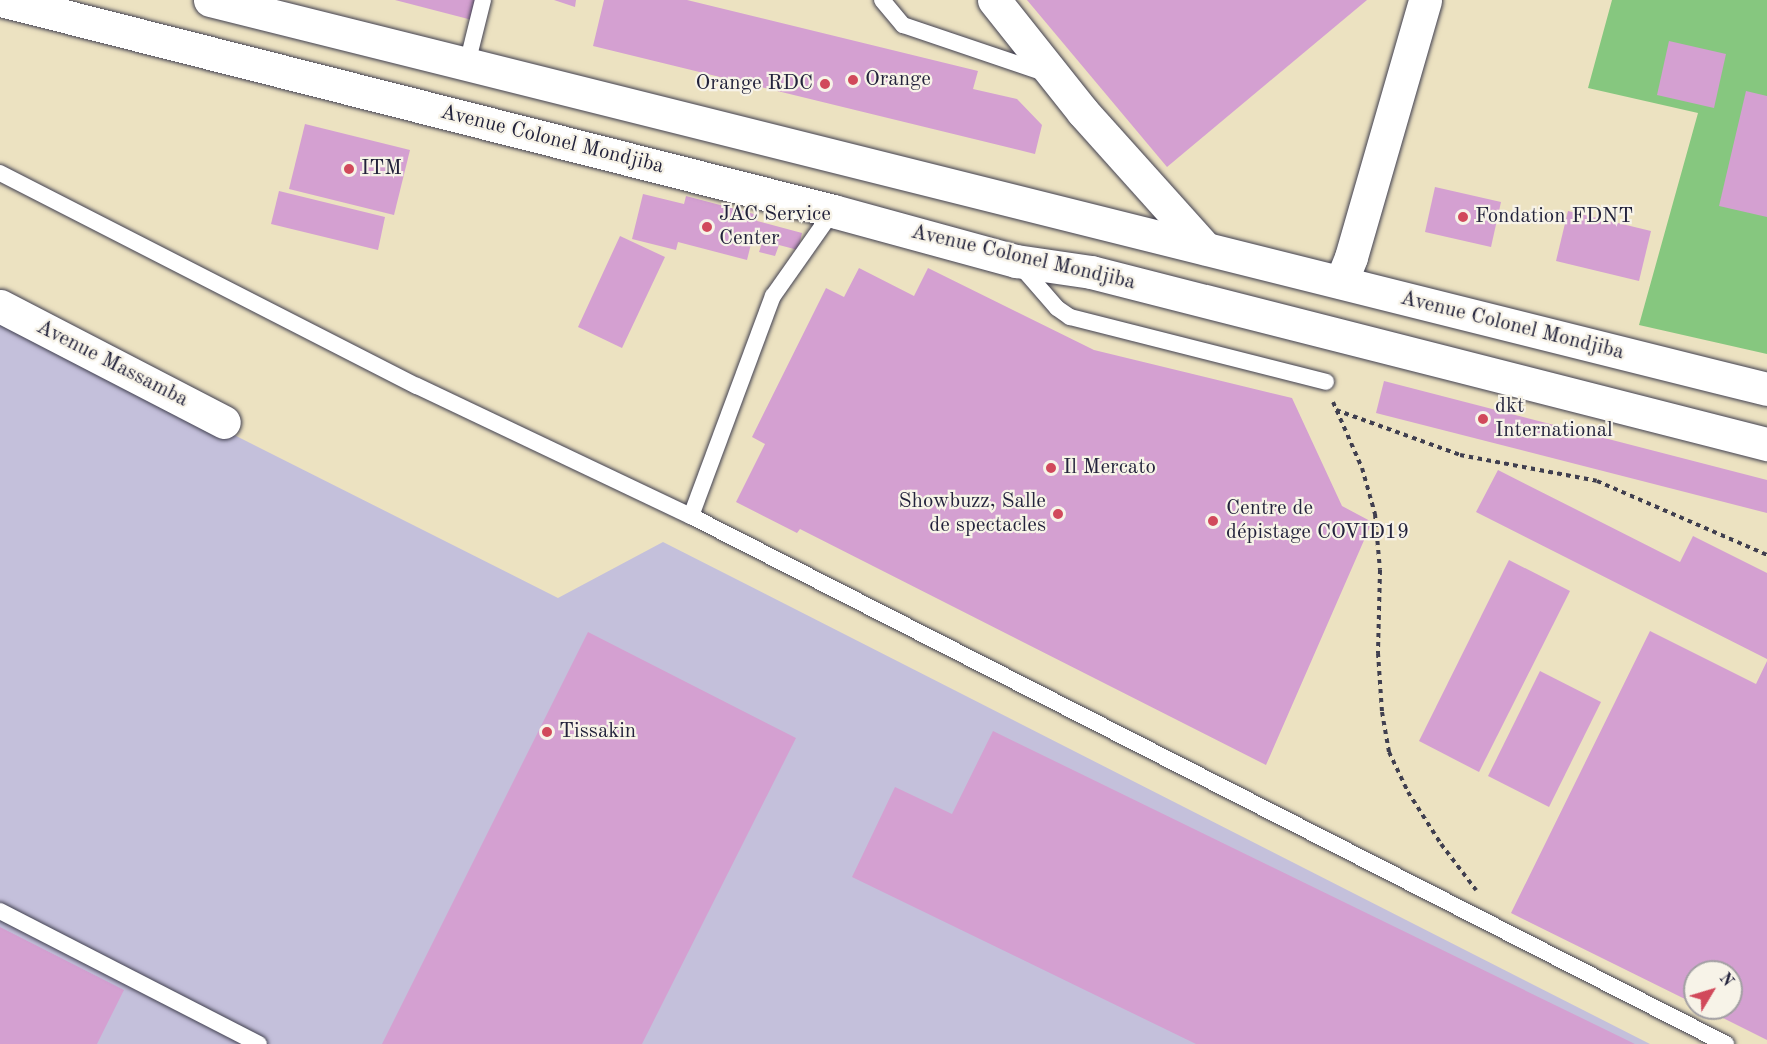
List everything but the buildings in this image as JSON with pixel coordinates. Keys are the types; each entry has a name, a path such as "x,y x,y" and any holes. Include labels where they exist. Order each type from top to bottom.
{"main road":[{"name":"Avenue Colonel Mondjiba","path":"1,0 833,211 1016,261 1091,272 1767,444"},
{"name":"Avenue Colonel Mondjiba","path":"210,0 1341,282 1767,391"},
{"path":"994,0 1130,167 1205,248 1191,298"},
{"path":"1341,282 1351,256 1425,0"},
{"name":"Avenue Massamba","path":"0,306 224,422"},
{"path":"1536,385 1767,439"}],"lane":[{"path":"467,64 483,0"},
{"path":"882,0 903,25 1056,76"},
{"path":"0,173 417,386 691,516 1726,1044"},
{"path":"691,516 773,296 833,211"},
{"path":"1016,261 1035,284 1070,317 1326,382"},
{"path":"0,911 259,1044"}],"path":[{"path":"1336,410 1460,455 1597,481 1767,555"},
{"path":"1337,416 1362,468 1375,514 1380,570 1378,653 1382,712 1389,752 1408,792 1482,898"}],"shaded area":[{"path":"0,317 558,598 663,542 1650,1044 0,1044"}],"green space":[{"path":"1612,0 1767,0 1767,354 1639,325 1698,113 1588,88"}],"place":[{"name":"Orange","path":"853,80"},
{"name":"Orange RDC","path":"825,84"},
{"name":"ITM","path":"349,169"},
{"name":"Fondation FDNT","path":"1463,217"},
{"name":"JAC Service Center","path":"707,227"},
{"name":"dkt International","path":"1483,419"},
{"name":"Il Mercato","path":"1051,468"},
{"name":"Showbuzz, Salle de spectacles","path":"1058,514"},
{"name":"Centre de dépistage COVID19","path":"1213,521"},
{"name":"Tissakin","path":"547,732"}]}
